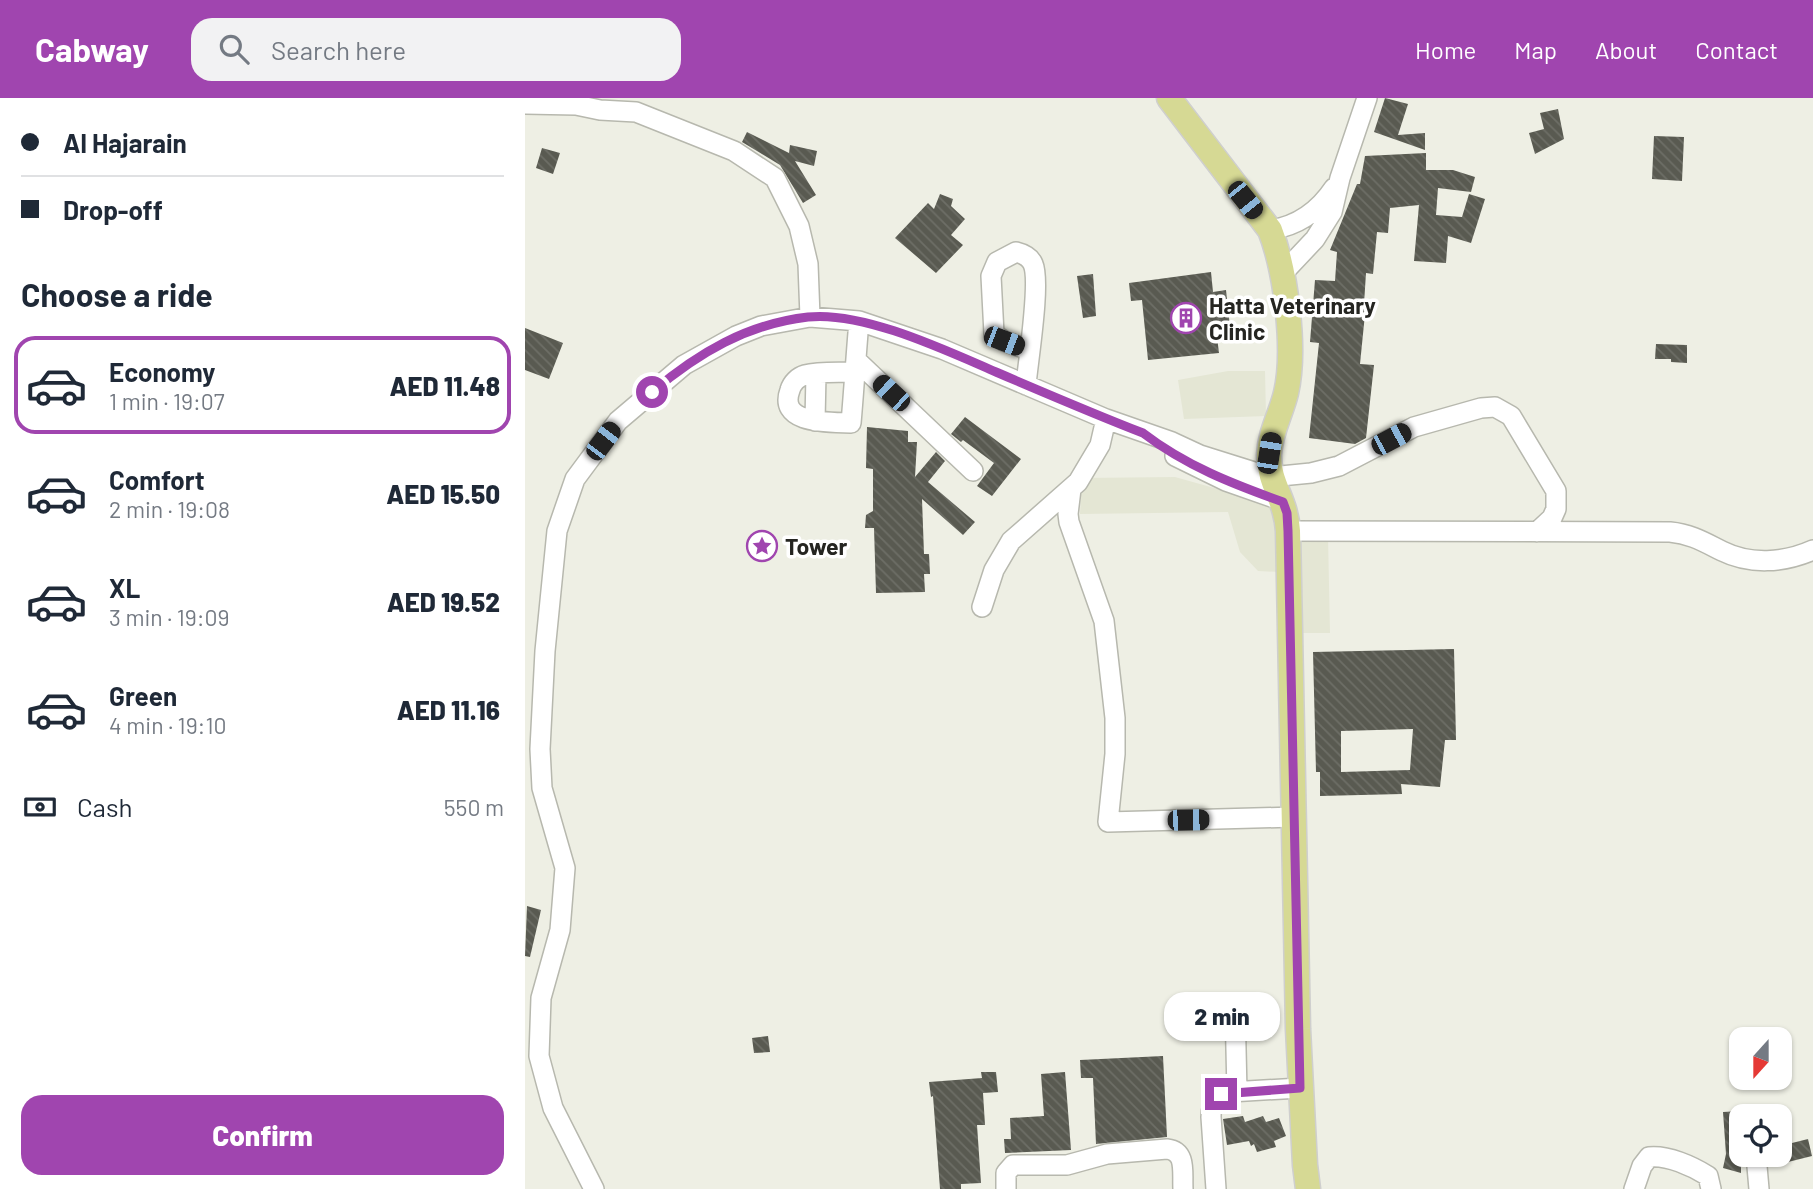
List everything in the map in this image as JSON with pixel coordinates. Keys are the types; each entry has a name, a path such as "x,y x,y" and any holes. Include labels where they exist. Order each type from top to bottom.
{"main road":[{"path":"1168,98 1270,230 1283,273 1288,321 1288,378 1269,453 1270,477 1287,513 1288,531 1304,1181"}],"street":[{"path":"1283,273 1324,226 1337,197 1340,178 1367,98"},
{"path":"525,104 576,105 600,110 636,112 734,151 775,178 799,226 808,264 810,317"},
{"path":"1270,230 1291,225 1310,215 1326,200 1340,178"},
{"path":"1026,385 1037,277 1033,262 1025,254 1016,252 997,262 991,276 994,334 1004,341 1029,350"},
{"path":"594,1189 553,1108 538,1056 541,998 560,930 565,868 542,788 540,749 545,651 557,531 575,479 618,421 684,365 736,336 761,326 810,317 859,321 942,349 1106,419 1242,470 1270,477 1311,473 1339,466 1414,427 1482,408 1495,407 1511,416 1556,491 1556,509 1552,518 1537,532"},
{"path":"855,366 816,374 815,421 851,423 859,321"},
{"path":"855,366 973,471"},
{"path":"982,607 993,570 1011,541 1078,482 1100,445 1106,419"},
{"path":"1143,433 1165,450 1205,472 1283,502"},
{"path":"1071,489 1069,523 1101,606 1106,637 1115,718 1115,754 1108,822 1294,817"},
{"path":"1288,531 1684,533 1728,553 1754,560 1774,561 1793,558 1813,550"},
{"path":"1235,1006 1237,1092"},
{"path":"1216,1189 1211,1108 1221,1094 1300,1088"},
{"path":"1006,1189 1006,1173 1013,1165 1067,1165 1115,1153 1172,1149 1182,1158 1183,1189"},
{"path":"1634,1189 1649,1157 1659,1156 1697,1169 1708,1176 1711,1189"},
{"path":"1757,1167 1759,1189"}],"shaded area":[{"path":"1228,371 1265,371 1266,416 1184,419 1178,380"},
{"path":"1175,477 1275,505 1277,536 1328,536 1330,633 1301,633 1302,573 1258,571 1240,552 1228,512 1080,514 1082,478"}],"building":[{"path":"1385,98 1408,104 1398,135 1425,133 1425,150 1374,132"},
{"path":"1558,109 1564,139 1535,154 1529,133 1544,129 1540,113"},
{"path":"747,132 789,153 790,145 817,151 814,166 795,161 816,195 803,203 780,165 742,142"},
{"path":"1654,136 1684,137 1682,181 1652,179"},
{"path":"542,148 560,153 553,174 536,168"},
{"path":"1426,153 1426,170 1453,170 1475,177 1471,192 1438,188 1436,215 1462,217 1469,194 1485,199 1471,243 1448,236 1446,263 1414,261 1419,205 1390,208 1388,233 1377,232 1373,274 1366,273 1360,364 1374,365 1366,438 1355,444 1309,438 1319,343 1310,342 1315,280 1335,281 1337,252 1330,250 1357,184 1360,184 1365,156"},
{"path":"940,194 953,199 951,206 965,219 951,235 963,245 936,273 895,238 928,203 934,209"},
{"name":"Hatta Veterinary Clinic","path":"1211,272 1213,292 1226,290 1231,336 1217,337 1219,353 1148,360 1142,300 1131,301 1129,283"},
{"path":"1093,274 1096,316 1083,318 1077,276"},
{"path":"525,328 563,343 549,379 525,370"},
{"path":"1656,344 1687,345 1687,363 1655,359"},
{"path":"965,417 1021,459 992,496 977,486 994,463 951,434"},
{"path":"867,427 908,431 908,442 917,442 915,477 936,452 945,461 928,482 975,522 963,535 922,499 924,554 929,554 930,574 924,574 925,592 876,593 874,528 865,528 866,515 873,511 873,469 866,468"},
{"path":"1454,649 1456,740 1445,740 1440,787 1401,784 1402,794 1320,796 1320,772 1316,772 1313,652","holes":["1413,729 1410,770 1341,772 1341,731"]},
{"path":"527,906 541,910 530,957 525,956"},
{"path":"768,1036 770,1052 754,1053 752,1038"},
{"path":"1163,1056 1167,1137 1096,1144 1093,1078 1081,1078 1080,1060"},
{"path":"981,1072 996,1072 998,1092 983,1093 985,1125 977,1125 981,1183 961,1184 961,1189 940,1189 933,1096 931,1097 929,1082 982,1078"},
{"path":"1065,1072 1071,1150 1005,1153 1004,1139 1011,1139 1010,1118 1044,1116 1041,1074"},
{"path":"1723,1112 1729,1112 1729,1167 1741,1167 1741,1173 1723,1168 1726,1154"},
{"path":"1243,1116 1245,1122 1263,1116 1266,1122 1279,1118 1286,1136 1274,1141 1276,1147 1257,1152 1254,1144 1251,1146 1249,1141 1227,1145 1223,1119"},
{"path":"1808,1139 1812,1156 1792,1161 1792,1143"}],"place":[{"name":"Hatta Veterinary Clinic","path":"1186,318"},
{"name":"Tower","path":"762,546"}],"route":[{"path":"652,392 684,365 736,336 761,326 810,317 859,321 942,349 1143,433 1165,450 1205,472 1283,502 1288,531 1300,1088 1221,1094"}]}
